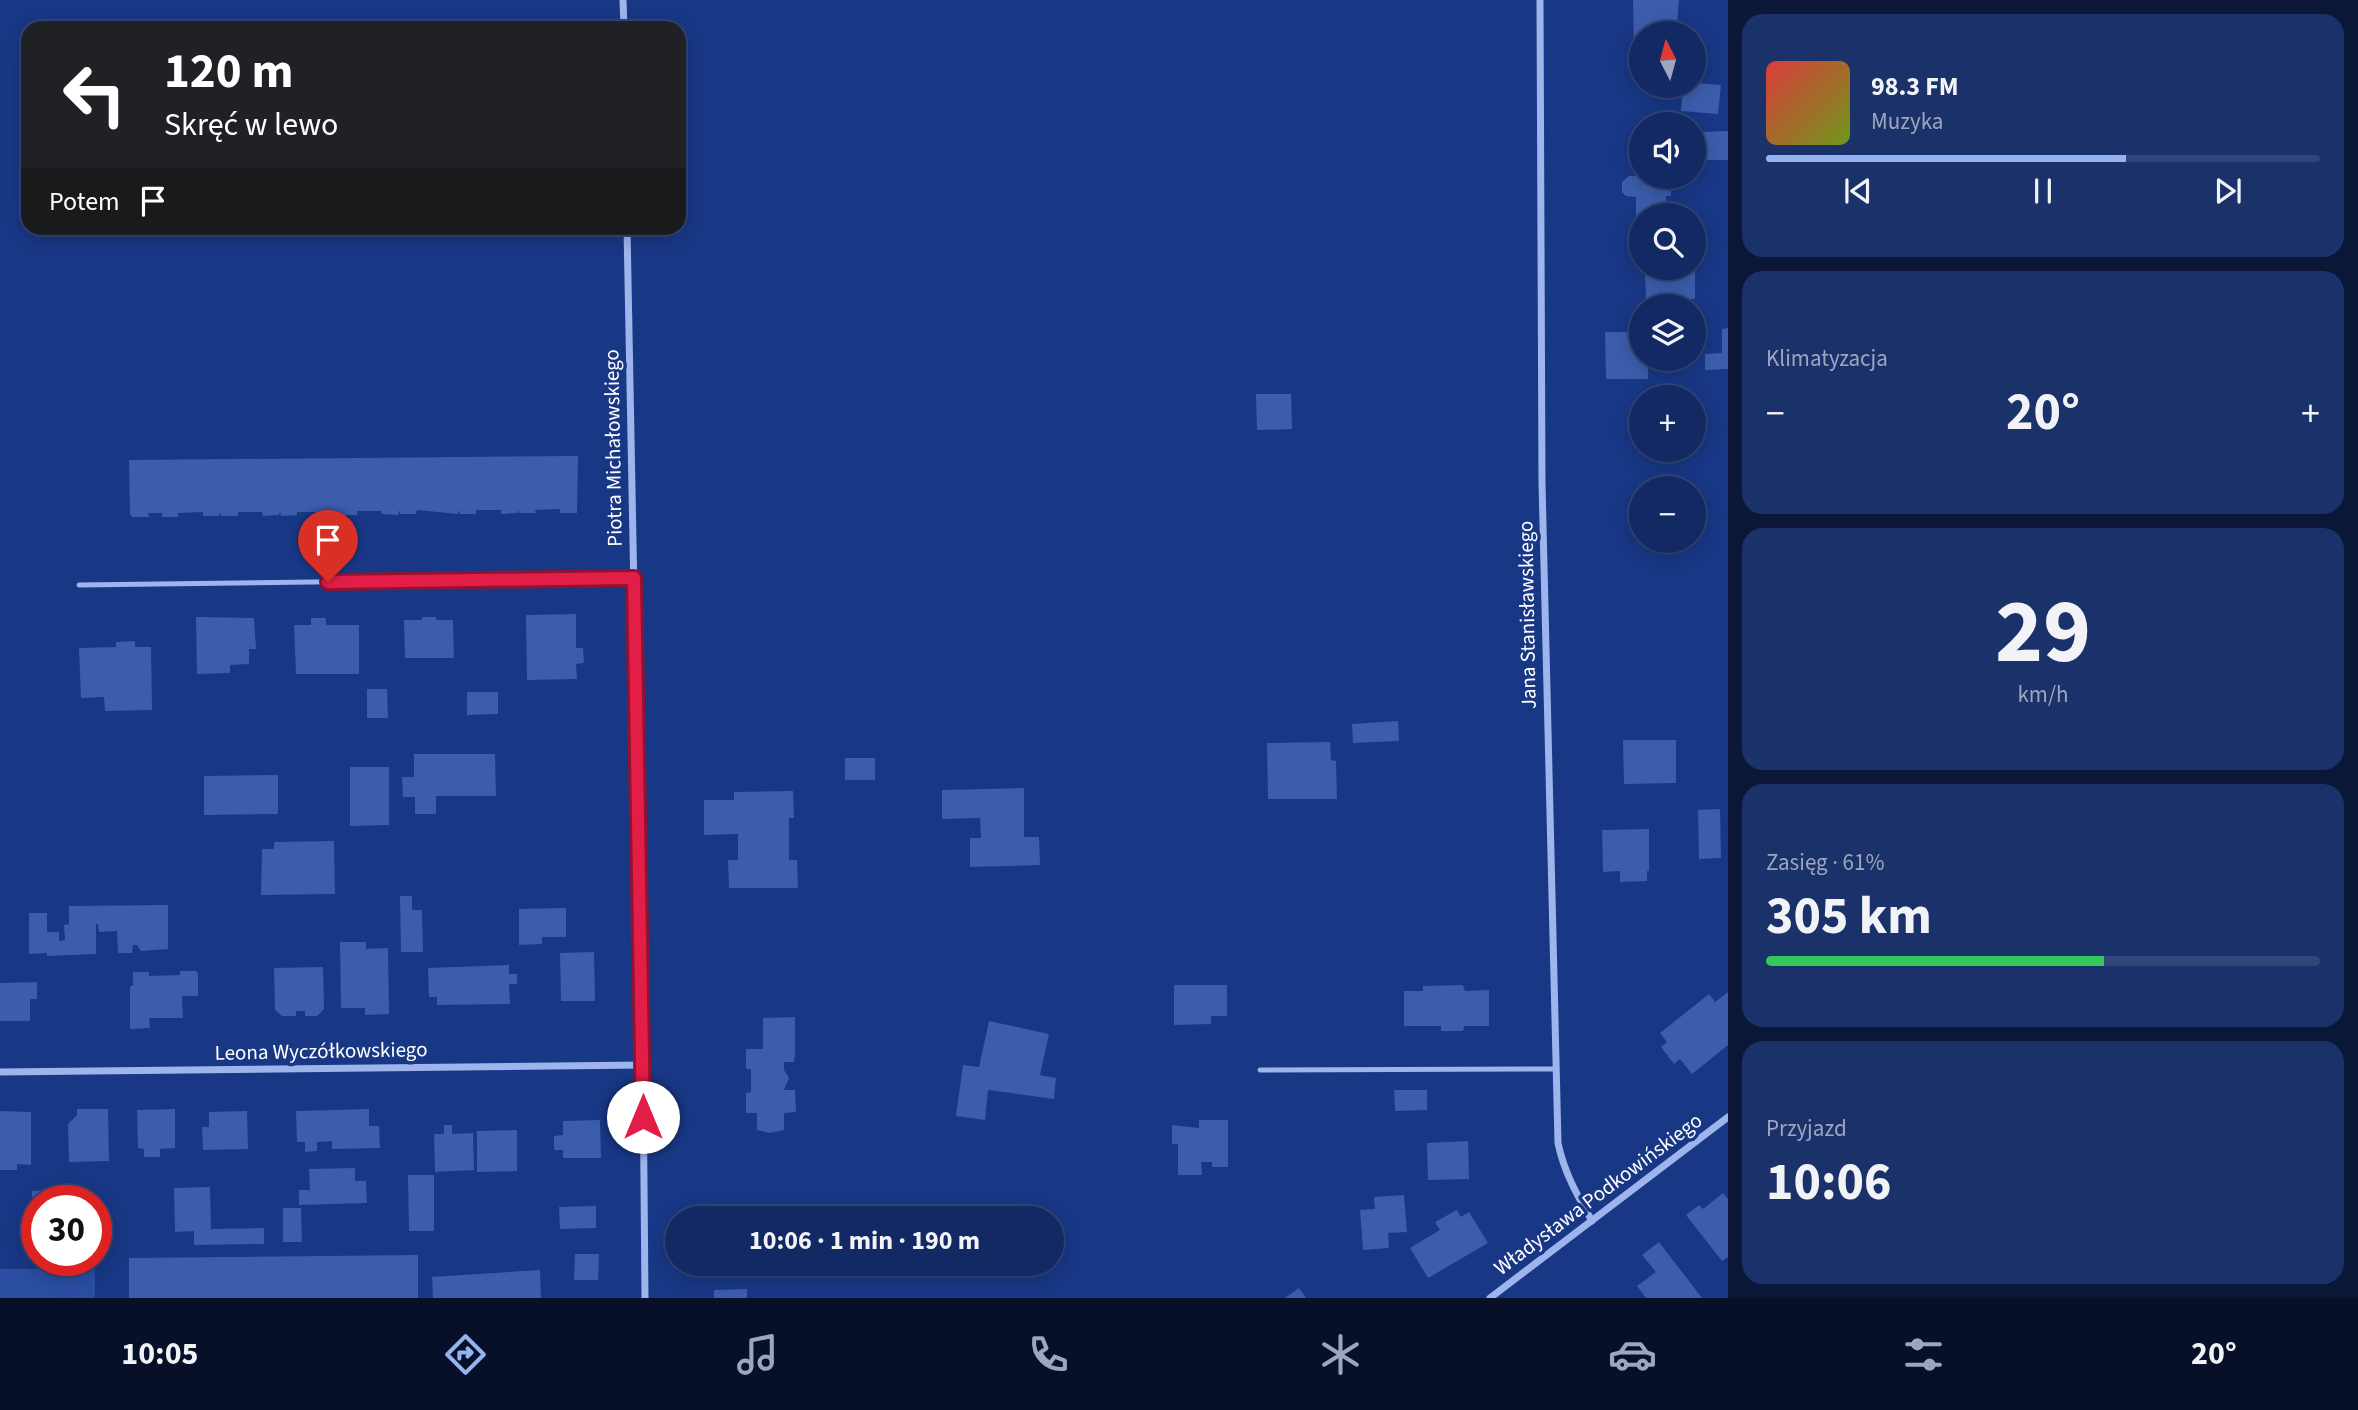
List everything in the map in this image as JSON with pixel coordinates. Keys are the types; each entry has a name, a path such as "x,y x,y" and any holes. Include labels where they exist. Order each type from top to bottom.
{"street":[{"path":"623,0 624,21"},
{"name":"Jana Stanisławskiego","path":"1540,0 1543,510 1558,1143 1563,1166 1573,1189 1592,1221"},
{"name":"Piotra Michałowskiego","path":"627,235 645,1298"},
{"name":"Leona Wyczółkowskiego","path":"0,1072 643,1065"},
{"name":"Władysława Podkowińskiego","path":"1490,1298 1728,1117"}],"lane":[{"path":"79,585 634,578"},
{"path":"1260,1070 1556,1069"}],"shaded area":[{"path":"0,1269 21,1269 21,1276 95,1276 95,1298 0,1298"}],"building":[{"path":"1633,0 1679,0 1677,21 1633,21"},
{"path":"1706,84 1721,85 1718,114 1681,111 1682,98 1706,98"},
{"path":"1728,131 1728,160 1706,160 1706,132"},
{"path":"1629,176 1629,189 1671,189 1671,196 1666,196 1666,203 1636,203 1636,197 1626,196 1622,192 1622,182"},
{"path":"1645,280 1695,280 1695,294 1646,294"},
{"path":"1728,328 1728,369 1706,370 1706,354 1722,353 1722,329"},
{"path":"1605,332 1629,332 1629,371 1648,371 1648,379 1606,379"},
{"path":"1256,394 1291,394 1292,429 1257,430"},
{"path":"578,456 577,513 560,513 560,509 535,510 536,513 519,513 519,510 517,513 501,514 501,510 476,510 476,514 460,514 459,510 458,514 417,510 416,514 400,514 400,510 398,515 382,514 381,511 357,511 357,515 340,515 340,511 339,515 297,512 297,515 281,516 280,512 279,515 263,516 262,512 238,512 238,516 221,516 220,512 219,516 203,516 203,512 178,513 178,517 162,517 162,513 148,513 149,517 132,517 130,514 129,460"},
{"path":"576,614 576,648 583,648 584,663 576,664 577,679 527,680 526,615"},
{"path":"196,617 254,618 256,649 249,649 249,664 230,665 230,673 197,674"},
{"path":"422,617 453,620 454,658 405,658 404,620 422,620"},
{"path":"311,618 326,618 326,625 359,625 359,674 296,674 294,625 311,625"},
{"path":"135,641 135,647 151,647 152,710 105,711 104,697 81,698 79,648 116,647 116,642"},
{"path":"367,689 387,689 388,718 367,718"},
{"path":"467,692 498,692 498,714 467,715"},
{"path":"1398,721 1399,741 1353,743 1352,724"},
{"path":"1623,740 1676,740 1676,783 1624,784"},
{"path":"1330,742 1331,760 1336,761 1337,799 1268,799 1267,743"},
{"path":"414,754 495,754 496,796 436,796 436,814 415,814 415,797 403,797 402,777 414,777"},
{"path":"845,758 875,758 875,780 845,780"},
{"path":"350,767 389,767 389,825 350,826"},
{"path":"278,775 278,814 204,815 204,776"},
{"path":"1024,788 1024,837 1039,837 1040,865 970,867 970,838 981,838 980,818 942,819 942,790"},
{"path":"793,791 794,818 789,818 789,860 797,860 798,888 729,888 728,860 738,860 738,834 704,835 704,800 734,800 734,792"},
{"path":"1720,809 1721,858 1699,859 1698,810"},
{"path":"1649,829 1647,881 1620,882 1620,871 1603,872 1602,830"},
{"path":"334,841 335,894 261,895 262,849 274,849 274,842"},
{"path":"400,896 412,896 412,910 422,910 423,952 401,952"},
{"path":"168,905 168,949 141,951 137,945 133,945 132,953 118,953 117,931 99,932 96,924 96,954 29,954 29,913 47,913 47,932 59,932 59,941 65,940 64,925 69,924 69,906"},
{"path":"566,908 566,937 542,937 542,944 519,945 519,909"},
{"path":"340,942 366,942 366,949 388,948 389,1014 365,1015 365,1008 341,1008"},
{"path":"594,952 595,1001 561,1001 560,953"},
{"path":"509,965 509,974 517,974 517,984 509,984 510,1004 437,1005 437,997 429,997 428,968"},
{"path":"323,967 324,1009 317,1016 305,1016 305,1011 296,1011 296,1016 282,1016 275,1010 274,968"},
{"path":"180,971 197,971 198,975 198,996 182,996 183,1018 149,1018 150,1028 130,1029 130,986 133,986 133,972 149,972 149,976 180,975"},
{"path":"37,982 37,999 30,999 30,1021 0,1021 0,983"},
{"path":"1174,985 1227,985 1227,1016 1211,1016 1211,1024 1174,1025"},
{"path":"1463,985 1465,991 1489,990 1489,1026 1464,1026 1463,1031 1441,1031 1441,1026 1404,1026 1404,991 1423,991 1423,986"},
{"path":"1728,992 1728,1045 1692,1074 1680,1059 1674,1064 1661,1047 1667,1042 1660,1033 1709,994 1715,1002"},
{"path":"795,1017 794,1062 784,1062 784,1070 789,1078 784,1090 795,1090 796,1112 784,1113 784,1130 770,1133 757,1130 757,1113 746,1113 746,1093 751,1092 751,1069 746,1069 746,1049 763,1049 763,1018"},
{"path":"989,1021 1049,1034 1040,1075 1056,1078 1054,1099 988,1090 985,1120 956,1116 963,1065 979,1067"},
{"path":"1394,1090 1427,1090 1427,1110 1395,1111"},
{"path":"77,1109 108,1109 109,1161 69,1162 68,1124 77,1115"},
{"path":"175,1109 175,1148 160,1149 160,1157 144,1157 144,1149 138,1148 137,1110"},
{"path":"369,1109 369,1126 379,1126 380,1148 332,1149 332,1141 317,1142 317,1151 305,1152 305,1142 297,1142 296,1111"},
{"path":"0,1111 31,1112 31,1165 17,1164 17,1170 0,1170"},
{"path":"247,1111 248,1149 203,1150 202,1127 209,1127 209,1112"},
{"path":"600,1120 601,1158 563,1158 563,1150 554,1150 554,1136 563,1135 563,1121"},
{"path":"1199,1120 1228,1120 1228,1167 1212,1167 1212,1162 1201,1162 1202,1175 1178,1175 1178,1144 1172,1144 1172,1125 1199,1128"},
{"path":"444,1125 452,1125 452,1134 473,1133 474,1170 435,1172 434,1134 444,1134"},
{"path":"517,1130 517,1171 477,1172 477,1131"},
{"path":"1468,1141 1469,1179 1428,1180 1427,1143"},
{"path":"355,1168 355,1181 366,1181 367,1203 299,1205 299,1190 310,1190 309,1169"},
{"path":"408,1175 434,1175 434,1231 409,1231"},
{"path":"210,1187 211,1231 264,1228 264,1244 194,1245 194,1231 175,1232 174,1188"},
{"path":"1723,1193 1728,1199 1728,1257 1722,1261 1686,1215 1699,1205 1703,1209"},
{"path":"1404,1195 1407,1232 1388,1233 1389,1248 1363,1250 1360,1210 1375,1209 1374,1197"},
{"path":"596,1206 596,1228 560,1229 559,1207"},
{"path":"283,1208 301,1208 302,1242 283,1242"},
{"path":"1457,1210 1461,1217 1469,1212 1488,1243 1428,1278 1410,1248 1440,1230 1435,1222"},
{"path":"1659,1242 1702,1298 1646,1298 1637,1286 1656,1272 1642,1255"},
{"path":"575,1254 599,1254 598,1280 574,1280"},
{"path":"418,1255 418,1298 129,1298 129,1258"},
{"path":"540,1270 541,1298 433,1298 432,1277"},
{"path":"1299,1288 1306,1298 1285,1298"},
{"path":"747,1289 747,1298 714,1298 714,1290"}],"route":[{"path":"328,582 634,578 643,1117"}]}
